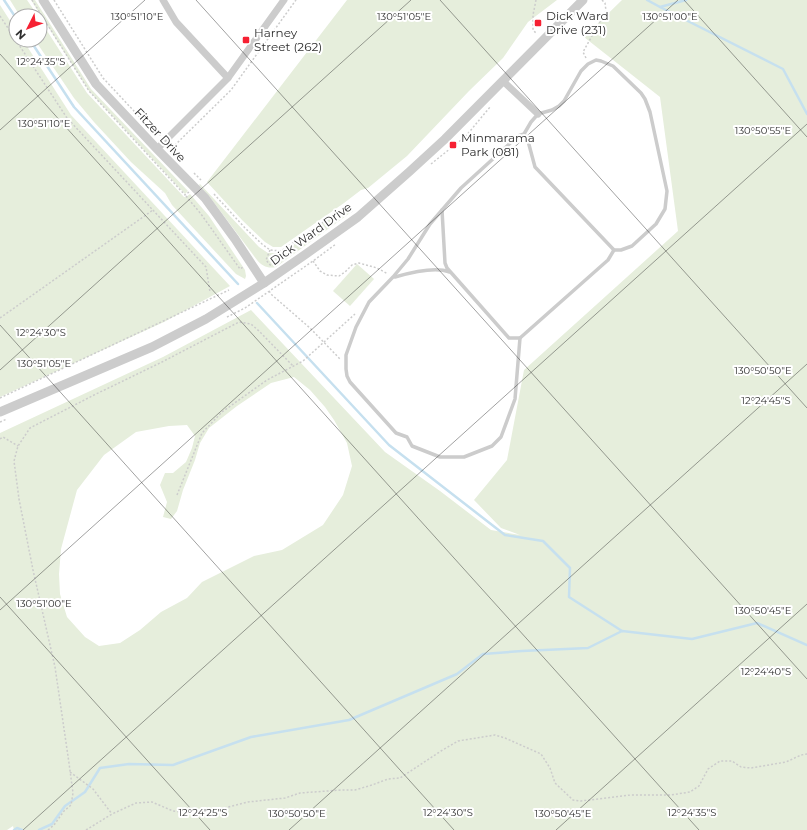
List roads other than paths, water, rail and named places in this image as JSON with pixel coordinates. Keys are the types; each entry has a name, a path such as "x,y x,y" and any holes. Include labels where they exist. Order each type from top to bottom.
{"street":[{"name":"Fitzer Drive","path":"43,0 96,84 205,198 235,239 264,283"},
{"path":"163,0 176,22 228,78"},
{"path":"157,149 228,78 284,0"},
{"name":"Dick Ward Drive","path":"0,412 152,347 206,319 264,283 306,254 357,217 445,139 583,0"},
{"path":"503,80 538,114"}],"lane":[{"path":"520,338 515,399 501,437 492,446 464,457 440,457 412,446 407,437 396,433 350,382 347,376 346,355 356,327 369,302 408,259 430,224 461,188 518,136 524,134 538,114 552,110 559,106 564,101 581,71 588,64 596,60 613,66 641,93 650,112 667,191 665,209 656,224 632,246 621,250 614,250 535,167 528,141 524,134"},
{"path":"442,210 444,263 450,272 509,338 520,338 608,260 614,250"},
{"path":"393,277 427,270 439,269 450,272"}],"waterway":[{"path":"4,0 9,8"},
{"path":"647,0 660,7 686,0"},
{"path":"660,7 783,69 807,114"},
{"path":"35,48 74,107 238,284"},
{"path":"257,303 389,445 505,535 543,541 570,568 569,597 622,631"},
{"path":"39,830 52,824 65,806 85,792 100,768 129,764 173,765 251,737 349,720 457,674 483,654 588,648 622,631 692,639 757,623 807,645"},
{"path":"14,830 17,828 22,830"}],"place":[{"name":"Dick Ward Drive (231)","path":"538,23"},
{"name":"Harney Street (262)","path":"246,40"},
{"name":"Minmarama Park (081)","path":"453,145"}]}
